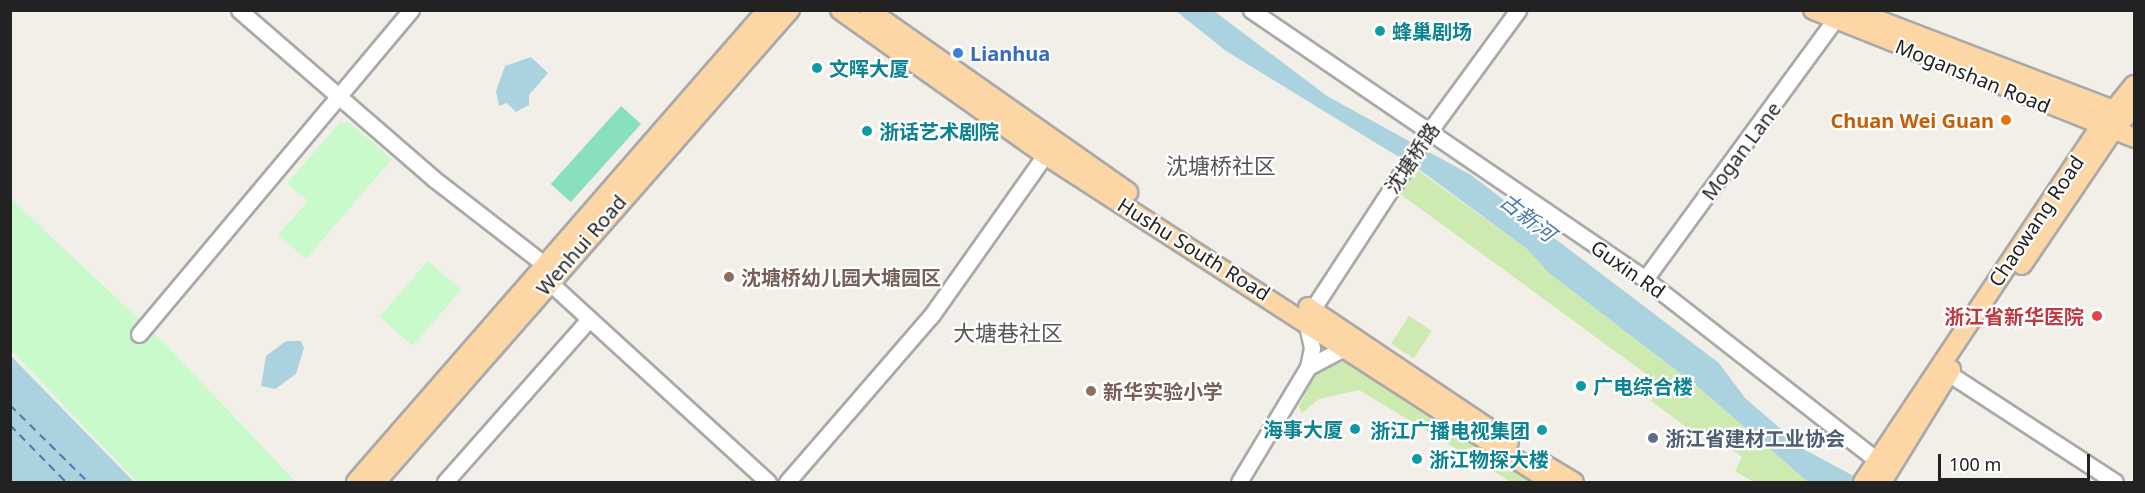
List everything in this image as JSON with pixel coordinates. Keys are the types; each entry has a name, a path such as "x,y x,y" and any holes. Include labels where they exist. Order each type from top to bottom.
{"main road":[{"name":"Wenhui Road","path":"376,483 767,10"},
{"name":"Wenhui Road","path":"356,483 790,10"},
{"name":"Hushu South Road","path":"840,10 1045,155 1309,315 1574,483"},
{"name":"Hushu South Road","path":"869,10 1052,144 1309,315 1344,348 1551,483"},
{"name":"Moganshan Road","path":"1813,10 1834,21 2121,118"},
{"name":"Moganshan Road","path":"1851,10 2121,118 2134,138"},
{"path":"2121,118 2134,85"},
{"name":"Chaowang Road","path":"1870,481 1948,373 2121,118"},
{"name":"Chaowang Road","path":"1870,481 1877,460 2121,118"}],"street":[{"path":"239,10 339,98 549,273 589,319 768,483"},
{"path":"139,334 411,10"},
{"name":"Guxin Rd","path":"1251,10 1425,138 1645,279 1877,460"},
{"name":"沈塘桥路","path":"1309,315 1425,138 1518,10"},
{"name":"Mogan Lane","path":"1645,279 1834,21"},
{"path":"787,483 931,316 1045,155"},
{"path":"1239,483 1308,367 1312,348 1309,315"},
{"path":"445,483 589,319"},
{"path":"1308,367 1344,348"},
{"path":"1948,373 2115,483"}],"green space":[{"path":"621,106 641,124 571,202 551,184"},
{"path":"349,122 392,159 306,259 278,235 308,201 287,183 340,123"},
{"path":"1412,166 1527,249 1549,273 1698,387 1808,482 1754,482 1735,471 1742,457 1718,440 1712,446 1651,401 1661,385 1399,193"},
{"path":"10,198 165,344 296,482 137,482 11,350"},
{"path":"428,261 461,290 413,346 379,317"},
{"path":"1409,316 1432,331 1414,358 1391,344"},
{"path":"1347,361 1536,482 1511,482 1359,390 1319,399 1302,413 1299,407 1313,376 1325,366"}],"water":[{"path":"1176,11 1214,11 1327,96 1471,175 1719,363 1745,398 1805,450 1865,482 1808,482 1698,387 1549,273 1527,249 1420,170 1226,51"},
{"path":"531,57 548,73 529,95 529,105 516,112 507,103 499,106 496,91 505,66"},
{"path":"286,341 301,341 304,348 296,374 275,389 261,386 266,356"},
{"path":"11,356 134,482 11,482"}],"ferry route":[{"path":"10,405 88,482"},
{"path":"10,425 66,482"}],"place":[{"name":"蜂巢剧场","path":"1380,31"},
{"name":"Lianhua","path":"958,53"},
{"name":"文晖大厦","path":"817,68"},
{"name":"Chuan Wei Guan","path":"2006,120"},
{"name":"浙话艺术剧院","path":"867,131"},
{"name":"沈塘桥幼儿园大塘园区","path":"729,277"},
{"name":"浙江省新华医院","path":"2097,316"},
{"name":"广电综合楼","path":"1581,386"},
{"name":"新华实验小学","path":"1091,391"},
{"name":"海事大厦","path":"1355,429"},
{"name":"浙江广播电视集团","path":"1542,430"},
{"name":"浙江省建材工业协会","path":"1653,438"},
{"name":"浙江物探大楼","path":"1417,459"}],"district":[{"name":"沈塘桥社区","path":"1221,166"},
{"name":"大塘巷社区","path":"1008,333"}],"water label":[{"name":"古新河","path":"1528,217"}]}
